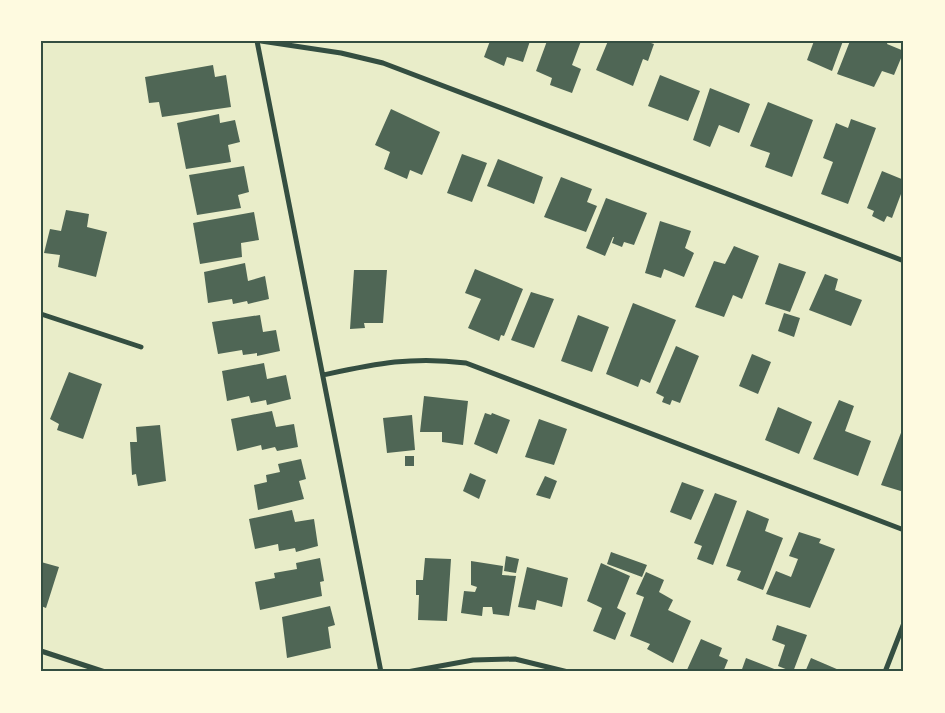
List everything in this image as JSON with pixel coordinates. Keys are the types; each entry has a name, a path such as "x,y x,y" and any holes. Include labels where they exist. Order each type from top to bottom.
{"street":[{"path":"257,41 381,672"},
{"path":"261,41 341,53 406,70 904,261"},
{"path":"41,314 141,347"},
{"path":"323,375 411,359 433,359 466,363 904,530"},
{"path":"885,672 904,623"},
{"path":"41,651 105,672"},
{"path":"407,672 473,660 515,659 568,672"}],"building":[{"path":"490,41 530,41 523,62 507,57 504,66 484,57"},
{"path":"547,41 581,41 572,65 581,69 572,93 550,85 552,78 536,71"},
{"path":"608,41 645,41 654,44 648,61 643,59 633,86 596,70"},
{"path":"814,41 843,41 832,71 807,60"},
{"path":"850,41 888,41 887,44 904,51 894,75 882,71 874,87 837,74"},
{"path":"213,65 215,77 226,75 231,107 162,117 159,102 149,103 145,77"},
{"path":"660,75 700,91 688,121 648,106"},
{"path":"710,88 750,104 739,133 719,125 710,147 693,140"},
{"path":"768,102 813,120 792,177 765,167 770,153 750,146"},
{"path":"391,109 440,132 422,175 410,170 407,179 384,169 390,152 375,145"},
{"path":"219,114 220,123 235,120 240,142 228,145 231,162 186,169 177,123"},
{"path":"851,119 876,128 848,204 821,194 833,162 823,158 836,123 848,128"},
{"path":"462,154 487,163 472,202 447,193"},
{"path":"498,159 543,177 534,204 487,186"},
{"path":"244,166 249,192 238,195 241,208 197,215 189,175"},
{"path":"882,171 904,180 904,186 892,218 887,216 884,222 872,216 874,211 867,208"},
{"path":"561,177 592,189 587,202 597,206 586,232 544,217"},
{"path":"606,198 647,213 634,245 624,242 622,247 612,243 613,237 605,256 586,248"},
{"path":"66,210 89,214 87,227 107,232 96,277 58,267 60,255 44,253 50,229 61,231"},
{"path":"254,212 259,240 241,243 242,257 200,264 193,223"},
{"path":"660,221 691,231 685,248 694,253 684,277 664,269 661,278 645,273"},
{"path":"734,246 759,256 742,299 733,295 724,317 695,307 714,261 725,264"},
{"path":"245,263 248,281 265,276 269,299 248,304 247,301 233,304 232,299 208,303 204,272"},
{"path":"779,263 806,272 790,312 765,304"},
{"path":"475,269 523,289 504,336 501,335 499,341 468,328 481,299 465,293"},
{"path":"354,270 387,270 383,323 364,323 365,328 350,329"},
{"path":"825,274 838,279 835,290 862,300 851,326 809,310"},
{"path":"531,292 554,299 534,348 511,340"},
{"path":"633,303 676,320 650,383 641,379 638,387 606,374"},
{"path":"784,313 800,318 794,337 778,331"},
{"path":"260,315 263,332 276,330 280,351 257,356 257,353 243,355 242,350 218,354 212,322"},
{"path":"578,315 609,327 592,372 561,361"},
{"path":"676,346 699,356 680,403 672,400 670,405 662,402 664,397 656,393"},
{"path":"752,354 771,362 758,394 739,386"},
{"path":"264,363 267,379 286,375 291,399 267,405 266,400 251,403 249,396 227,401 222,371"},
{"path":"69,372 102,384 83,439 57,430 59,424 50,419"},
{"path":"424,396 468,401 463,445 442,442 442,432 420,432"},
{"path":"839,400 854,406 845,431 871,441 858,476 813,459"},
{"path":"778,407 812,422 799,454 765,440"},
{"path":"272,411 276,427 294,424 298,447 277,451 275,447 262,450 261,445 237,451 231,419"},
{"path":"485,413 491,415 492,413 510,420 497,454 474,444"},
{"path":"412,415 415,450 387,453 383,418"},
{"path":"539,419 567,429 554,465 525,457"},
{"path":"160,425 166,481 138,486 136,474 132,475 130,442 137,442 136,427"},
{"path":"904,425 904,492 881,485"},
{"path":"405,456 414,456 414,466 405,466"},
{"path":"301,459 306,479 299,481 304,499 258,510 254,485 267,482 266,475 280,472 278,464"},
{"path":"470,473 486,480 479,499 463,491"},
{"path":"545,476 557,481 550,499 536,495"},
{"path":"682,482 704,490 691,520 670,512"},
{"path":"715,493 737,501 713,565 697,559 702,546 694,543"},
{"path":"292,510 295,522 314,519 318,546 296,552 295,548 279,551 278,544 255,549 249,519"},
{"path":"747,510 769,519 765,531 783,538 763,590 737,580 741,571 726,566"},
{"path":"799,532 821,539 819,543 835,549 810,608 766,594 776,571 791,577 798,559 789,556"},
{"path":"611,552 647,565 642,577 607,564"},
{"path":"506,556 519,559 516,573 504,571"},
{"path":"320,558 324,581 320,582 322,596 260,610 255,582 275,578 274,573 297,569 296,563"},
{"path":"425,558 451,559 447,621 418,620 419,595 416,595 416,580 423,580"},
{"path":"471,561 503,566 502,575 516,576 509,616 493,614 492,607 483,607 482,616 461,613 464,591 475,592 477,587 471,585"},
{"path":"41,562 59,567 46,608 41,606"},
{"path":"601,563 630,576 617,608 626,613 615,640 593,631 602,608 587,601"},
{"path":"527,567 568,578 562,607 537,600 535,610 518,607"},
{"path":"646,572 664,580 659,592 673,600 668,610 691,621 673,663 647,649 650,644 630,636 644,597 636,594"},
{"path":"330,606 335,625 328,627 331,648 287,658 282,617"},
{"path":"777,625 807,635 793,672 778,666 785,645 772,640"},
{"path":"701,639 722,648 719,656 728,660 723,672 686,672"},
{"path":"746,658 782,672 741,672"},
{"path":"811,658 839,670 838,672 805,672"}]}
